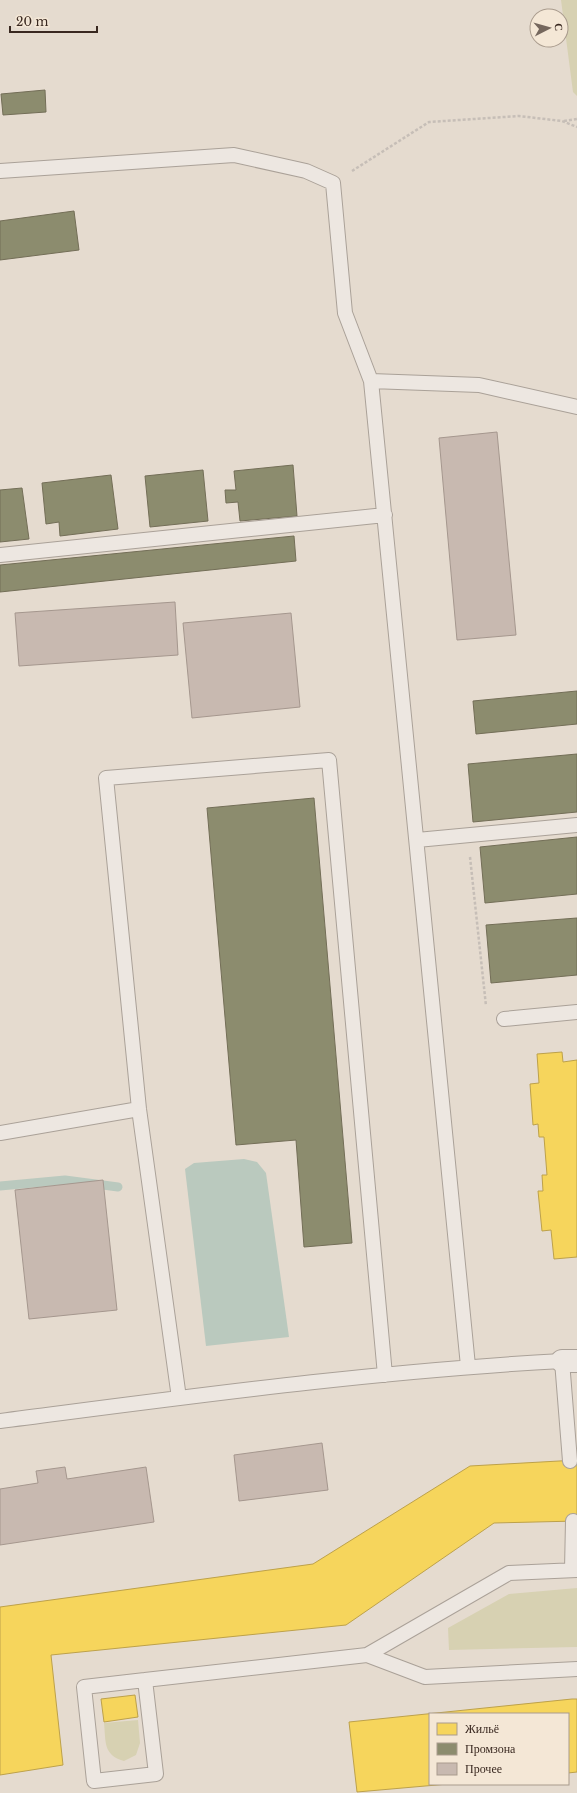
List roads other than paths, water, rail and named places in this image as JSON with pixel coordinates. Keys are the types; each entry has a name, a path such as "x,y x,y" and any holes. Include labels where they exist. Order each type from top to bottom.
{"lane":[{"path":"0,171 234,155 306,171 333,183 345,313 371,381 468,1366"},
{"path":"371,381 479,385 577,407"},
{"path":"0,555 385,515"},
{"path":"179,1398 139,1108 106,778 330,760 385,1375"},
{"path":"417,840 577,825"},
{"path":"504,1019 577,1012"},
{"path":"0,1133 139,1108"},
{"path":"0,1421 179,1398 468,1366 569,1361 570,1460"},
{"path":"145,1680 156,1774 94,1781 84,1687 145,1680 367,1655 509,1573 574,1570 573,1521"},
{"path":"367,1655 425,1677 577,1669"}],"waterway":[{"path":"0,1186 65,1180 118,1187"}]}
